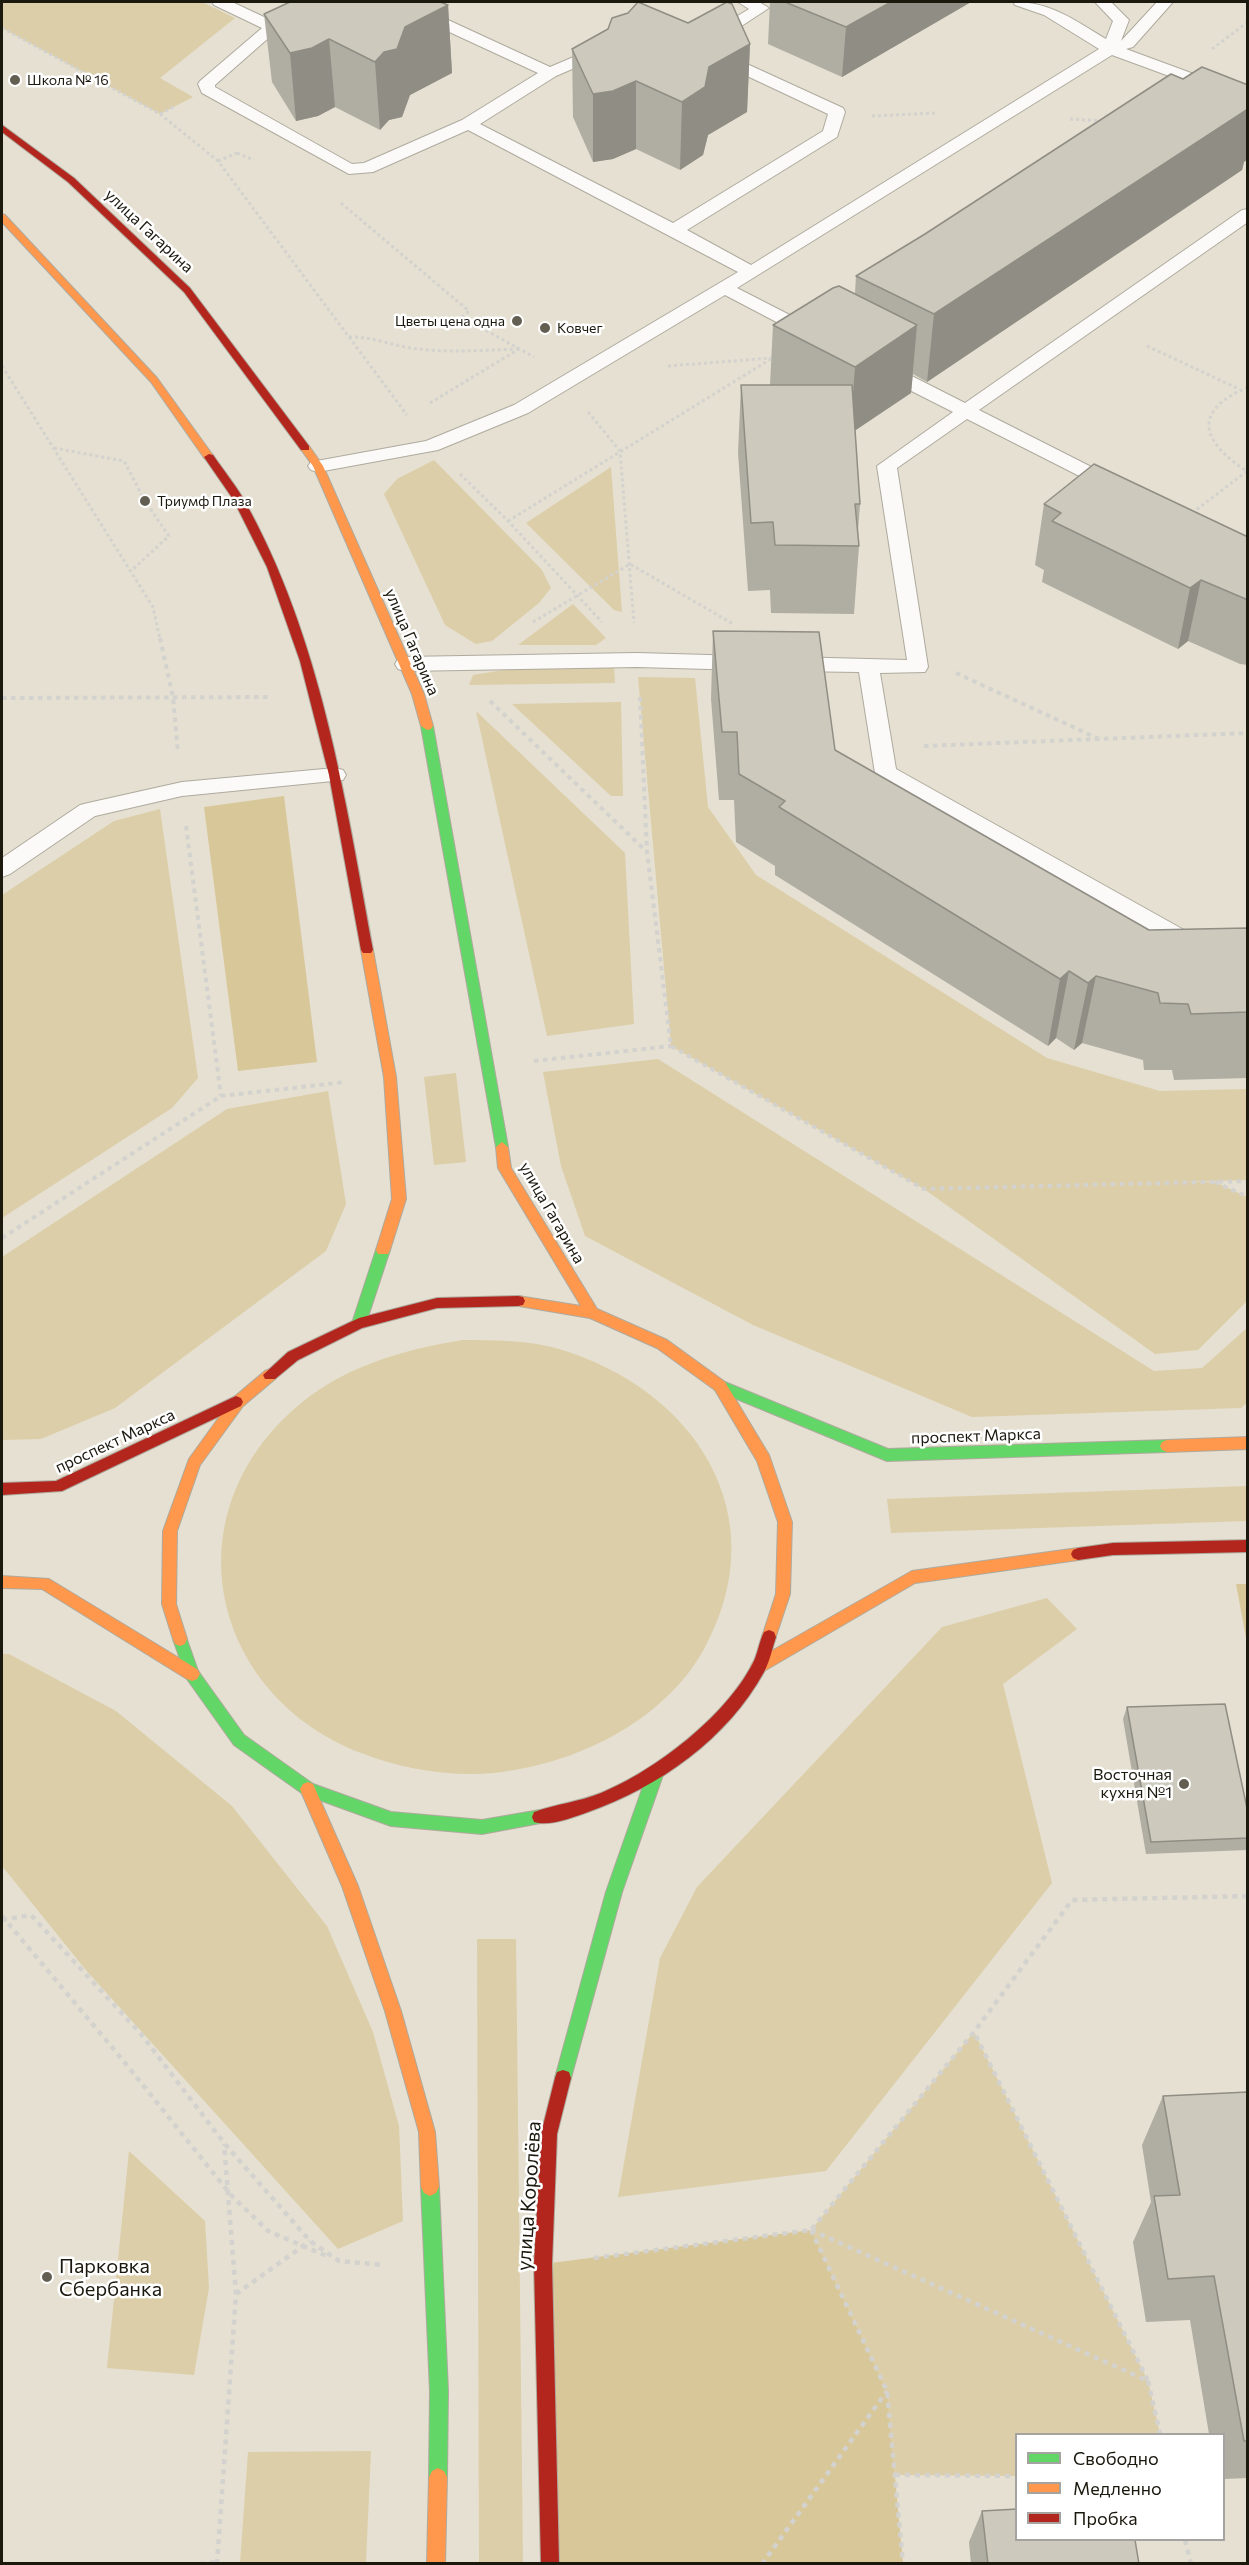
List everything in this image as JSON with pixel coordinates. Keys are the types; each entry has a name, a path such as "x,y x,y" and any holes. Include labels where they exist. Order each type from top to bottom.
{"main road":[{"name":"улица Гагарина","path":"2,128 71,180 187,290 318,466 418,694 428,732 489,1066 505,1168 592,1313"},
{"path":"2,217 154,380 238,499 276,577 305,661 335,775 390,1077 399,1200 359,1323"},
{"path":"518,1301 592,1313 662,1344 720,1386 764,1459 784,1522 783,1594 759,1666 715,1725 655,1775 572,1812 482,1827 391,1819 308,1789 239,1740 192,1674 169,1604 170,1531 194,1463 238,1402 293,1356 359,1323 438,1303 518,1301"},
{"name":"проспект Маркса","path":"720,1386 887,1455 1246,1442"},
{"name":"проспект Маркса","path":"2,1489 57,1487 238,1402"},
{"path":"759,1666 912,1577 1113,1549 1248,1546"},
{"path":"2,1582 44,1582 192,1674"},
{"name":"улица Королёва","path":"550,2564 543,2264 549,2134 583,2000 611,1903 655,1775"},
{"path":"308,1789 350,1886 390,2000 427,2132 439,2391 436,2564"}],"lane":[{"path":"220,2 278,25 206,84 208,90 349,169 367,168 468,124 550,73 620,43"},
{"path":"397,2 550,73"},
{"path":"1021,2 1050,12 1110,49 1208,83 1248,100"},
{"path":"1103,2 1121,20 1110,49"},
{"path":"318,466 432,446 521,410 751,272 1110,49 1127,44 1165,2"},
{"path":"674,231 831,133 837,112 697,47 760,4"},
{"path":"468,124 751,272"},
{"path":"405,664 637,660 918,667 887,466 1248,214"},
{"path":"724,288 830,343"},
{"path":"860,357 1131,495"},
{"path":"868,666 886,773 1214,957 1248,956"},
{"path":"2,869 88,810 182,789 335,775"}],"path":[{"path":"1208,83 1204,72 1213,47 1248,22"},
{"path":"2,28 160,114 218,161 432,446 508,521 637,660"},
{"path":"237,153 259,162"},
{"path":"340,202 469,311 462,317 537,359"},
{"path":"508,521 812,333"},
{"path":"349,337 367,335 403,347 472,351 519,349"},
{"path":"1147,346 1240,390"},
{"path":"409,416 519,349"},
{"path":"668,366 783,357"},
{"path":"2,366 153,607 173,697 182,789 221,1096"},
{"path":"1191,513 1247,472 1224,457 1210,440 1208,421 1216,405 1233,392 1248,387"},
{"path":"53,448 123,461 145,501 169,536 131,571"},
{"path":"620,451 637,660 647,852 671,1046"},
{"path":"494,662 496,646 630,564"},
{"path":"630,564 775,649 777,664"},
{"path":"917,654 1099,739"},
{"path":"482,694 647,852"},
{"path":"882,748 1248,733"},
{"path":"489,1066 671,1046 924,1189 1248,1181"},
{"path":"2,1238 221,1096 390,1077"},
{"path":"1215,1182 1248,1197"},
{"path":"811,2230 974,2032 1072,1900 1248,1896"},
{"path":"3,1919 31,1915 141,2034 224,2143 310,2241 339,2261"},
{"path":"3,1919 126,2064 231,2195 268,2231 339,2261 432,2271"},
{"path":"2,1927 3,1919"},
{"path":"974,2032 1148,2381 1160,2433"},
{"path":"200,2564 217,2563 236,2294 224,2143"},
{"path":"543,2264 811,2230 1148,2381"},
{"path":"811,2230 887,2391 903,2564"},
{"path":"236,2294 310,2241"},
{"path":"762,2564 887,2391"},
{"path":"895,2475 1015,2476"},
{"path":"1185,2541 1191,2564"}],"shaded area":[{"path":"2,2 202,2 235,18 160,78 193,97 160,114 2,28"},
{"path":"434,460 542,570 551,588 539,603 492,641 476,644 445,625 384,494 397,479"},
{"path":"611,467 622,612 614,610 526,523"},
{"path":"573,604 606,638 596,645 518,645"},
{"path":"614,665 615,683 469,685 473,675 510,669"},
{"path":"638,677 695,678 708,807 756,875 1047,1058 1160,1091 1247,1089 1247,1180 1183,1182 1215,1182 1247,1197 1247,1301 1198,1350 1155,1354 924,1189 671,1046"},
{"path":"621,702 623,796 611,796 512,704"},
{"path":"476,711 625,853 634,1024 547,1036"},
{"path":"284,796 317,1062 238,1071 204,807"},
{"path":"160,809 198,1078 172,1108 2,1218 2,895 114,821"},
{"path":"658,1059 1154,1371 1202,1368 1247,1328 1247,1403 1241,1408 972,1417 753,1325 585,1236 561,1166 543,1072"},
{"path":"456,1073 466,1162 434,1165 424,1077"},
{"path":"328,1091 346,1204 326,1251 115,1408 41,1439 2,1440 2,1257 227,1109"},
{"path":"463,1340 523,1342 559,1349 607,1368 649,1394 684,1426 710,1464 726,1506 732,1551 725,1599 704,1649 687,1675 666,1698 641,1718 614,1735 555,1761 524,1768 476,1774 443,1773 393,1763 361,1753 310,1726 270,1690 242,1648 225,1601 222,1551 231,1501 255,1454 293,1410 331,1382 373,1363 417,1349"},
{"path":"1247,1486 1247,1521 891,1533 887,1499"},
{"path":"1236,1584 1247,1584 1247,1643"},
{"path":"1047,1598 1077,1629 1003,1684 1052,1883 826,2171 618,2197 660,1958 697,1887 942,1627"},
{"path":"2,1654 9,1654 116,1711 232,1806 327,1926 373,2032 399,2126 403,2221 338,2249 85,1969 2,1866"},
{"path":"477,1939 516,1939 523,2563 479,2563"},
{"path":"974,2032 1148,2381 1160,2433 1015,2433 1015,2476 895,2475 887,2391 811,2230"},
{"path":"129,2151 205,2221 209,2288 194,2375 107,2368"},
{"path":"811,2230 887,2391 903,2563 550,2563 543,2264"},
{"path":"371,2451 366,2563 240,2563 248,2452"}],"building":[{"path":"290,2 440,2 448,5 405,27 397,49 384,52 375,62 329,39 312,48 290,53 264,14"},
{"path":"638,2 688,23 727,2 732,4 750,44 709,67 705,87 682,102 636,81 613,91 593,94 572,49 608,29 612,18 628,13"},
{"path":"785,2 891,2 846,27"},
{"path":"1202,67 1248,85 1248,109 934,314 856,276 925,234 1171,74 1183,79"},
{"path":"839,286 917,325 855,367 773,325"},
{"path":"741,385 852,385 860,504 855,504 859,546 775,545 773,522 751,523"},
{"path":"1094,464 1248,537 1248,600 1201,580 1190,588 1052,521 1061,513 1044,504"},
{"path":"713,631 819,632 835,750 1149,930 1248,928 1248,1012 1191,1014 1188,1004 1160,1003 1158,993 1096,976 1088,983 1069,971 1060,979 779,807 785,801 739,774 737,732 722,732"},
{"name":"Восточная кухня №1","path":"1225,1704 1248,1813 1248,1838 1151,1842 1127,1707"},
{"path":"1248,2092 1248,2441 1244,2441 1214,2276 1168,2279 1154,2196 1180,2195 1163,2096"},
{"path":"1015,2509 1015,2541 1135,2541 1139,2564 988,2564 982,2511"}],"traffic: fast":[{"path":"427,726 502,1147"},
{"path":"359,1323 383,1250"},
{"path":"720,1386 887,1455 1167,1446"},
{"path":"180,1639 192,1674 239,1740 308,1789 391,1819 482,1827 540,1817"},
{"path":"563,2078 614,1892 655,1775"},
{"path":"430,2187 439,2391 438,2477"}],"traffic: slow":[{"path":"2,217 154,380 209,457"},
{"path":"305,448 318,466 418,694 427,726"},
{"path":"367,950 390,1077 399,1199 383,1250"},
{"path":"502,1147 505,1168 592,1313"},
{"path":"518,1301 592,1313 662,1344 720,1386 764,1459 785,1522 783,1594 769,1637"},
{"path":"180,1639 169,1604 170,1531 194,1463 238,1402 270,1375"},
{"path":"1167,1446 1248,1443"},
{"path":"759,1666 912,1577 1078,1554"},
{"path":"2,1582 44,1583 192,1674"},
{"path":"308,1789 350,1886 393,2011 427,2132 430,2187"},
{"path":"436,2564 438,2477"}],"traffic: jam":[{"path":"2,128 71,180 187,290 305,448"},
{"path":"209,457 238,499 272,567 305,661 335,775 367,950"},
{"path":"270,1375 293,1356 359,1323 437,1303 518,1301"},
{"path":"2,1489 57,1487 236,1402"},
{"path":"1078,1554 1113,1549 1248,1546"},
{"path":"540,1817 573,1809 636,1784 665,1766 692,1745 739,1696 758,1668 769,1637"},
{"path":"550,2564 543,2264 549,2134 563,2078"}],"place":[{"name":"Школа № 16","path":"15,80"},
{"name":"Цветы цена одна","path":"517,321"},
{"name":"Ковчег","path":"545,328"},
{"name":"Триумф Плаза","path":"145,501"},
{"name":"Восточная кухня №1","path":"1184,1784"},
{"name":"Парковка Сбербанка","path":"47,2277"}]}
